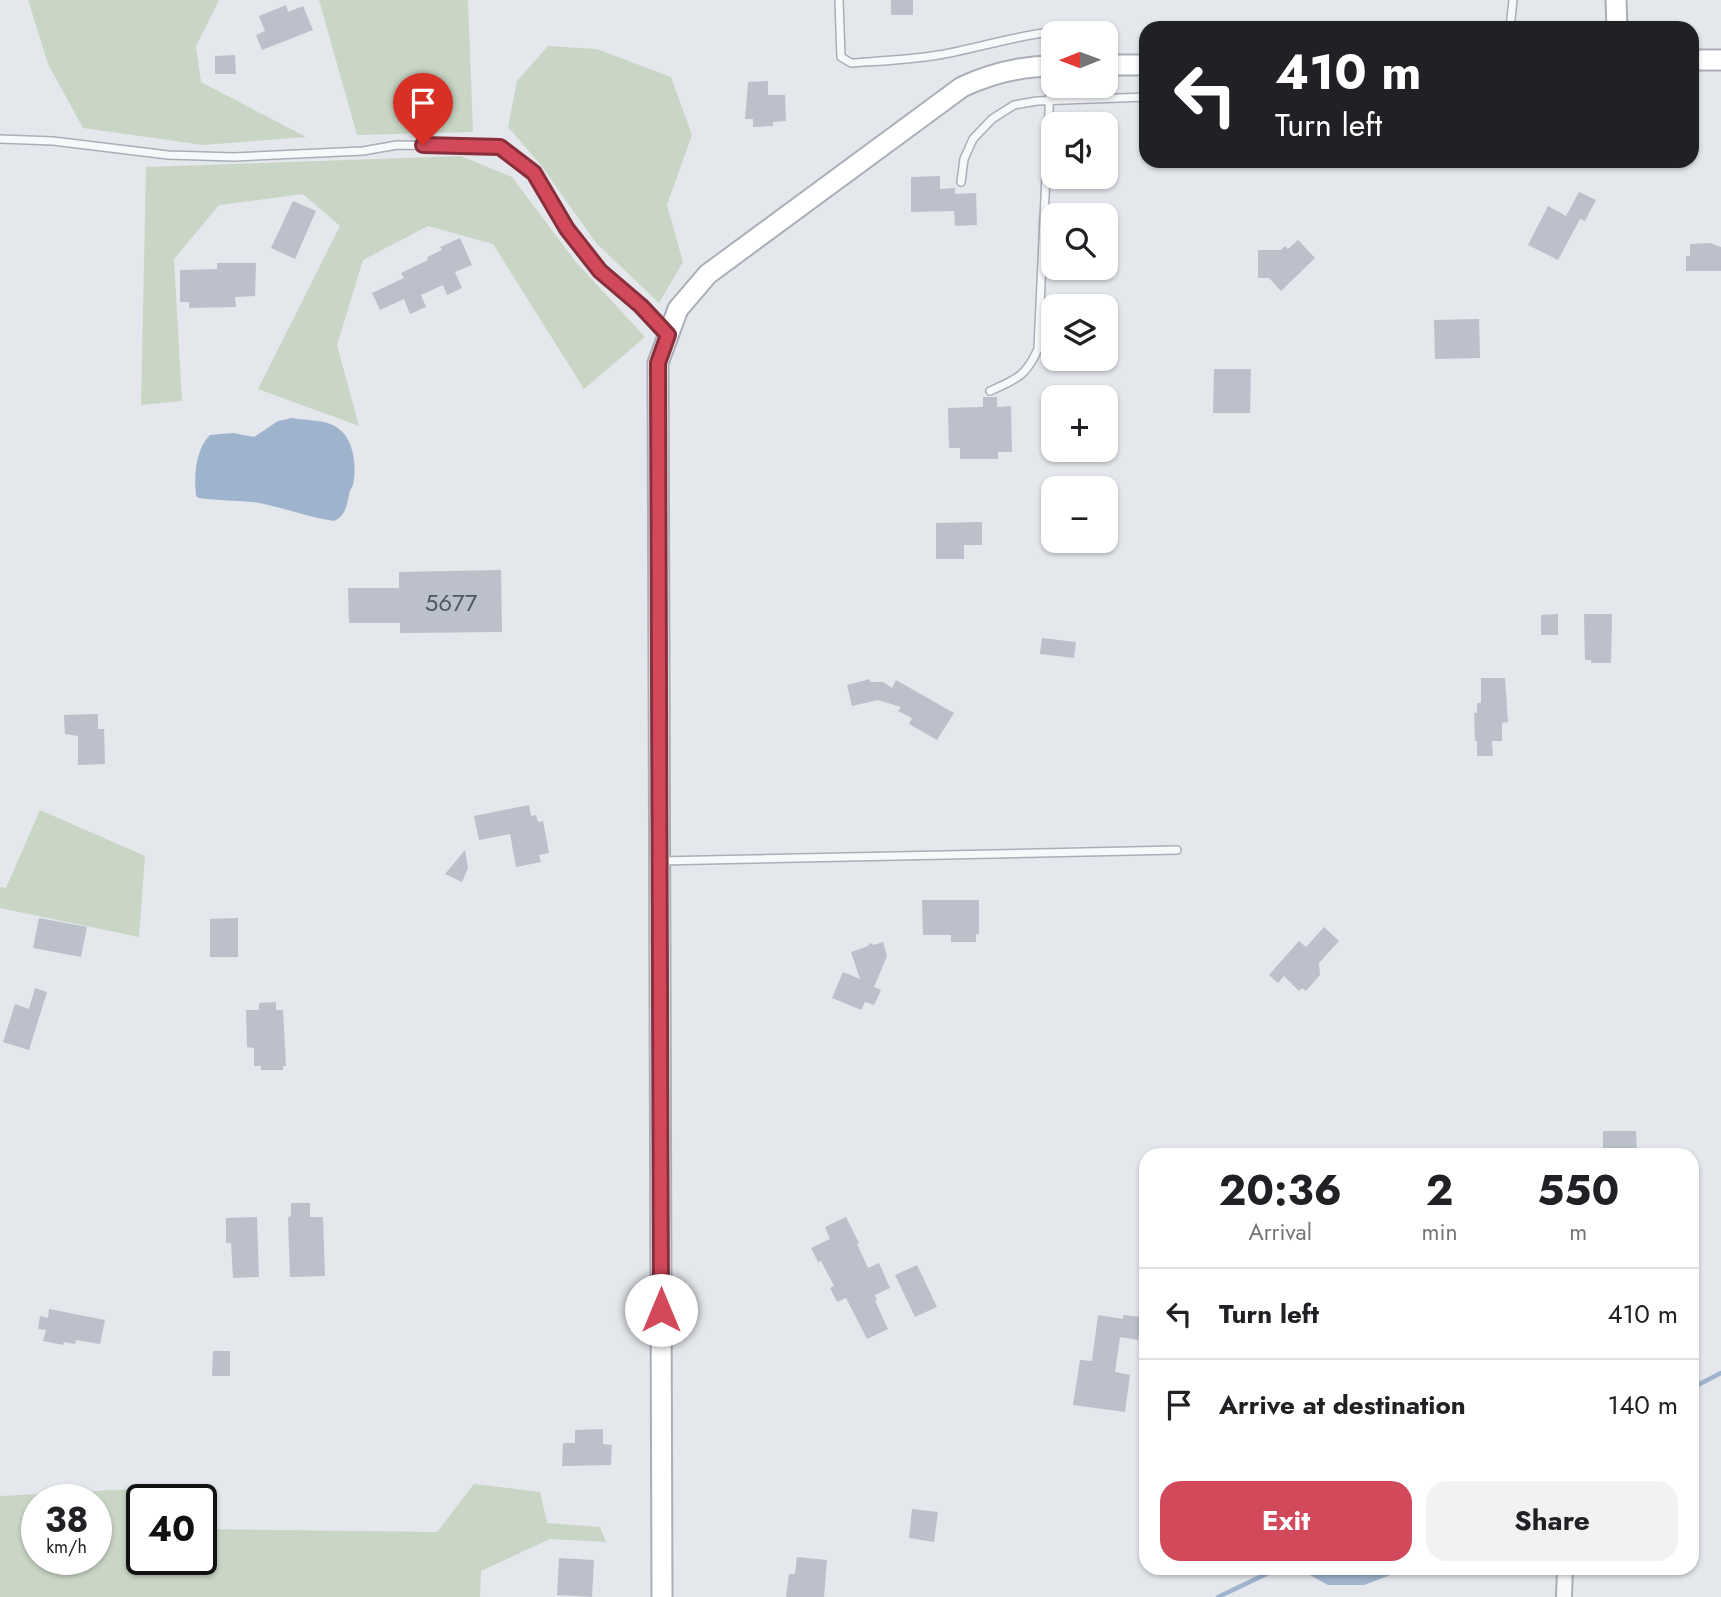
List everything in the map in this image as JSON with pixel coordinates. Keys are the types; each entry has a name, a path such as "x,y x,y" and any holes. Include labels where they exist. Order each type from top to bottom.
{"street":[{"path":"1616,0 1617,21"},
{"path":"1699,61 1721,60"},
{"path":"1118,65 1139,65"},
{"path":"662,1597 658,363 678,309 708,274 962,87 998,72 1041,67"},
{"path":"1564,1597 1565,1575"}],"lane":[{"path":"839,0 841,57 851,62 938,55 1041,34"},
{"path":"1511,21 1513,0"},
{"path":"961,182 964,159 973,139 992,119 1014,106 1049,101 1139,97"},
{"path":"990,391 1019,378 1030,367 1038,349 1049,98"},
{"path":"0,139 53,141 168,155 234,157 363,151 397,145 500,147 534,173 567,229 600,271 641,306 668,335"},
{"path":"660,861 1177,850"}],"green space":[{"path":"28,0 219,0 196,46 201,82 306,137 203,145 83,128 48,64"},
{"path":"319,0 468,0 473,132 357,135"},
{"path":"548,46 597,49 671,77 692,135 667,205 683,262 659,303 596,243 540,164 508,127 517,81"},
{"path":"461,156 512,177 575,261 645,337 584,389 493,244 428,226 363,260 337,345 359,426 258,389 340,226 303,194 219,205 174,259 182,401 141,405 146,167"},
{"path":"40,810 145,856 139,937 0,908 0,887 6,888"},
{"path":"474,1484 540,1492 547,1523 600,1527 606,1542 550,1539 481,1571 480,1597 0,1597 0,1496 21,1495 21,1575 112,1575 112,1490 126,1489 126,1575 217,1575 217,1529 437,1532"}],"water":[{"path":"292,418 329,423 339,429 348,440 353,454 354,478 345,510 338,519 324,519 259,503 196,496 198,456 210,435 233,433 254,437 278,421"},
{"path":"1310,1575 1390,1575 1364,1585 1328,1585"}],"building":[{"path":"891,0 913,0 913,15 891,15"},
{"path":"286,5 288,12 303,6 313,30 262,50 256,35 265,31 259,16"},
{"path":"235,55 236,74 215,74 215,56"},
{"path":"768,81 768,95 785,95 786,121 773,122 773,126 753,127 753,119 745,119 748,82"},
{"path":"940,176 940,189 955,188 955,194 976,193 977,225 955,226 954,211 911,212 911,177"},
{"path":"1579,192 1596,200 1585,221 1580,219 1558,260 1528,245 1548,206 1566,216"},
{"path":"293,201 316,211 295,259 271,248"},
{"path":"460,238 472,265 455,272 462,288 447,295 443,285 421,295 426,307 410,314 404,299 380,310 372,293 404,278 401,273 428,260 427,257 442,250 440,247"},
{"path":"1298,240 1315,258 1281,291 1269,278 1258,278 1258,250 1281,250 1285,246 1288,249"},
{"path":"1710,243 1721,247 1721,271 1686,271 1686,256 1690,256 1690,244"},
{"path":"217,263 256,263 255,296 235,297 236,307 189,308 189,302 180,302 180,270 217,269"},
{"path":"1479,319 1480,358 1435,359 1434,320"},
{"path":"1214,369 1251,369 1250,413 1213,413"},
{"path":"983,397 997,397 997,407 1011,406 1012,452 998,452 998,459 960,459 960,448 949,448 948,408 983,407"},
{"path":"982,522 982,545 964,545 964,559 936,559 936,523"},
{"path":"501,570 502,632 400,633 400,623 349,623 348,588 399,588 399,572"},
{"path":"1558,614 1558,635 1541,635 1541,615"},
{"path":"1584,614 1612,614 1611,663 1591,663 1591,660 1585,660"},
{"path":"1042,638 1076,642 1074,658 1040,654"},
{"path":"1481,678 1505,678 1508,722 1502,723 1502,741 1492,741 1493,756 1477,756 1474,713 1477,713 1477,703 1481,703"},
{"path":"870,679 870,682 883,682 892,688 896,680 954,713 937,740 909,724 912,718 898,711 901,707 878,700 852,706 847,685"},
{"path":"98,714 98,729 104,729 105,764 78,765 78,736 65,734 64,715"},
{"path":"529,805 531,816 536,815 538,822 543,821 549,853 539,855 541,862 516,867 510,834 479,840 474,816"},
{"path":"465,850 468,868 462,882 445,874"},
{"path":"922,900 979,900 979,934 976,934 976,942 951,942 951,935 923,935"},
{"path":"39,918 87,927 81,957 33,948"},
{"path":"238,918 238,957 210,957 210,919"},
{"path":"1324,927 1339,941 1319,963 1320,975 1306,991 1302,988 1299,991 1284,976 1278,983 1269,975 1299,941 1306,947"},
{"path":"883,942 887,956 874,987 881,990 874,1005 865,1002 861,1010 832,998 843,972 860,979 851,952 870,943 874,945"},
{"path":"35,988 47,992 29,1050 3,1042 15,1004 29,1009"},
{"path":"276,1002 276,1010 283,1010 286,1066 283,1066 283,1070 261,1070 261,1066 254,1066 254,1048 247,1047 246,1010 259,1010 259,1003"},
{"path":"1603,1131 1636,1131 1637,1148 1603,1148"},
{"path":"291,1203 310,1203 310,1217 323,1217 325,1276 290,1277 288,1218 291,1215"},
{"path":"257,1217 259,1277 233,1278 231,1243 226,1243 226,1218"},
{"path":"846,1217 868,1268 879,1263 890,1288 875,1295 875,1301 888,1329 867,1339 846,1298 837,1302 830,1288 834,1286 811,1248 830,1239 825,1227"},
{"path":"917,1265 937,1307 915,1317 895,1275"},
{"path":"49,1309 105,1320 100,1344 76,1340 75,1344 64,1342 63,1345 43,1341 46,1330 38,1329 40,1316 48,1318"},
{"path":"1098,1315 1123,1319 1123,1315 1139,1317 1138,1340 1120,1337 1115,1372 1130,1375 1125,1412 1073,1405 1080,1360 1092,1361"},
{"path":"213,1351 230,1351 230,1376 212,1376"},
{"path":"603,1429 603,1444 612,1445 611,1465 562,1466 563,1443 575,1443 575,1430"},
{"path":"912,1509 938,1512 934,1542 909,1538"},
{"path":"797,1557 827,1560 824,1597 786,1597 789,1574 795,1574"},
{"path":"559,1558 594,1560 592,1597 557,1595"}],"waterway":[{"path":"1699,1384 1721,1373"},
{"path":"1218,1597 1264,1575"}],"route":[{"path":"423,145 500,147 506,151 534,173 567,229 600,271 641,306 668,335 658,363 661,1310"}]}
